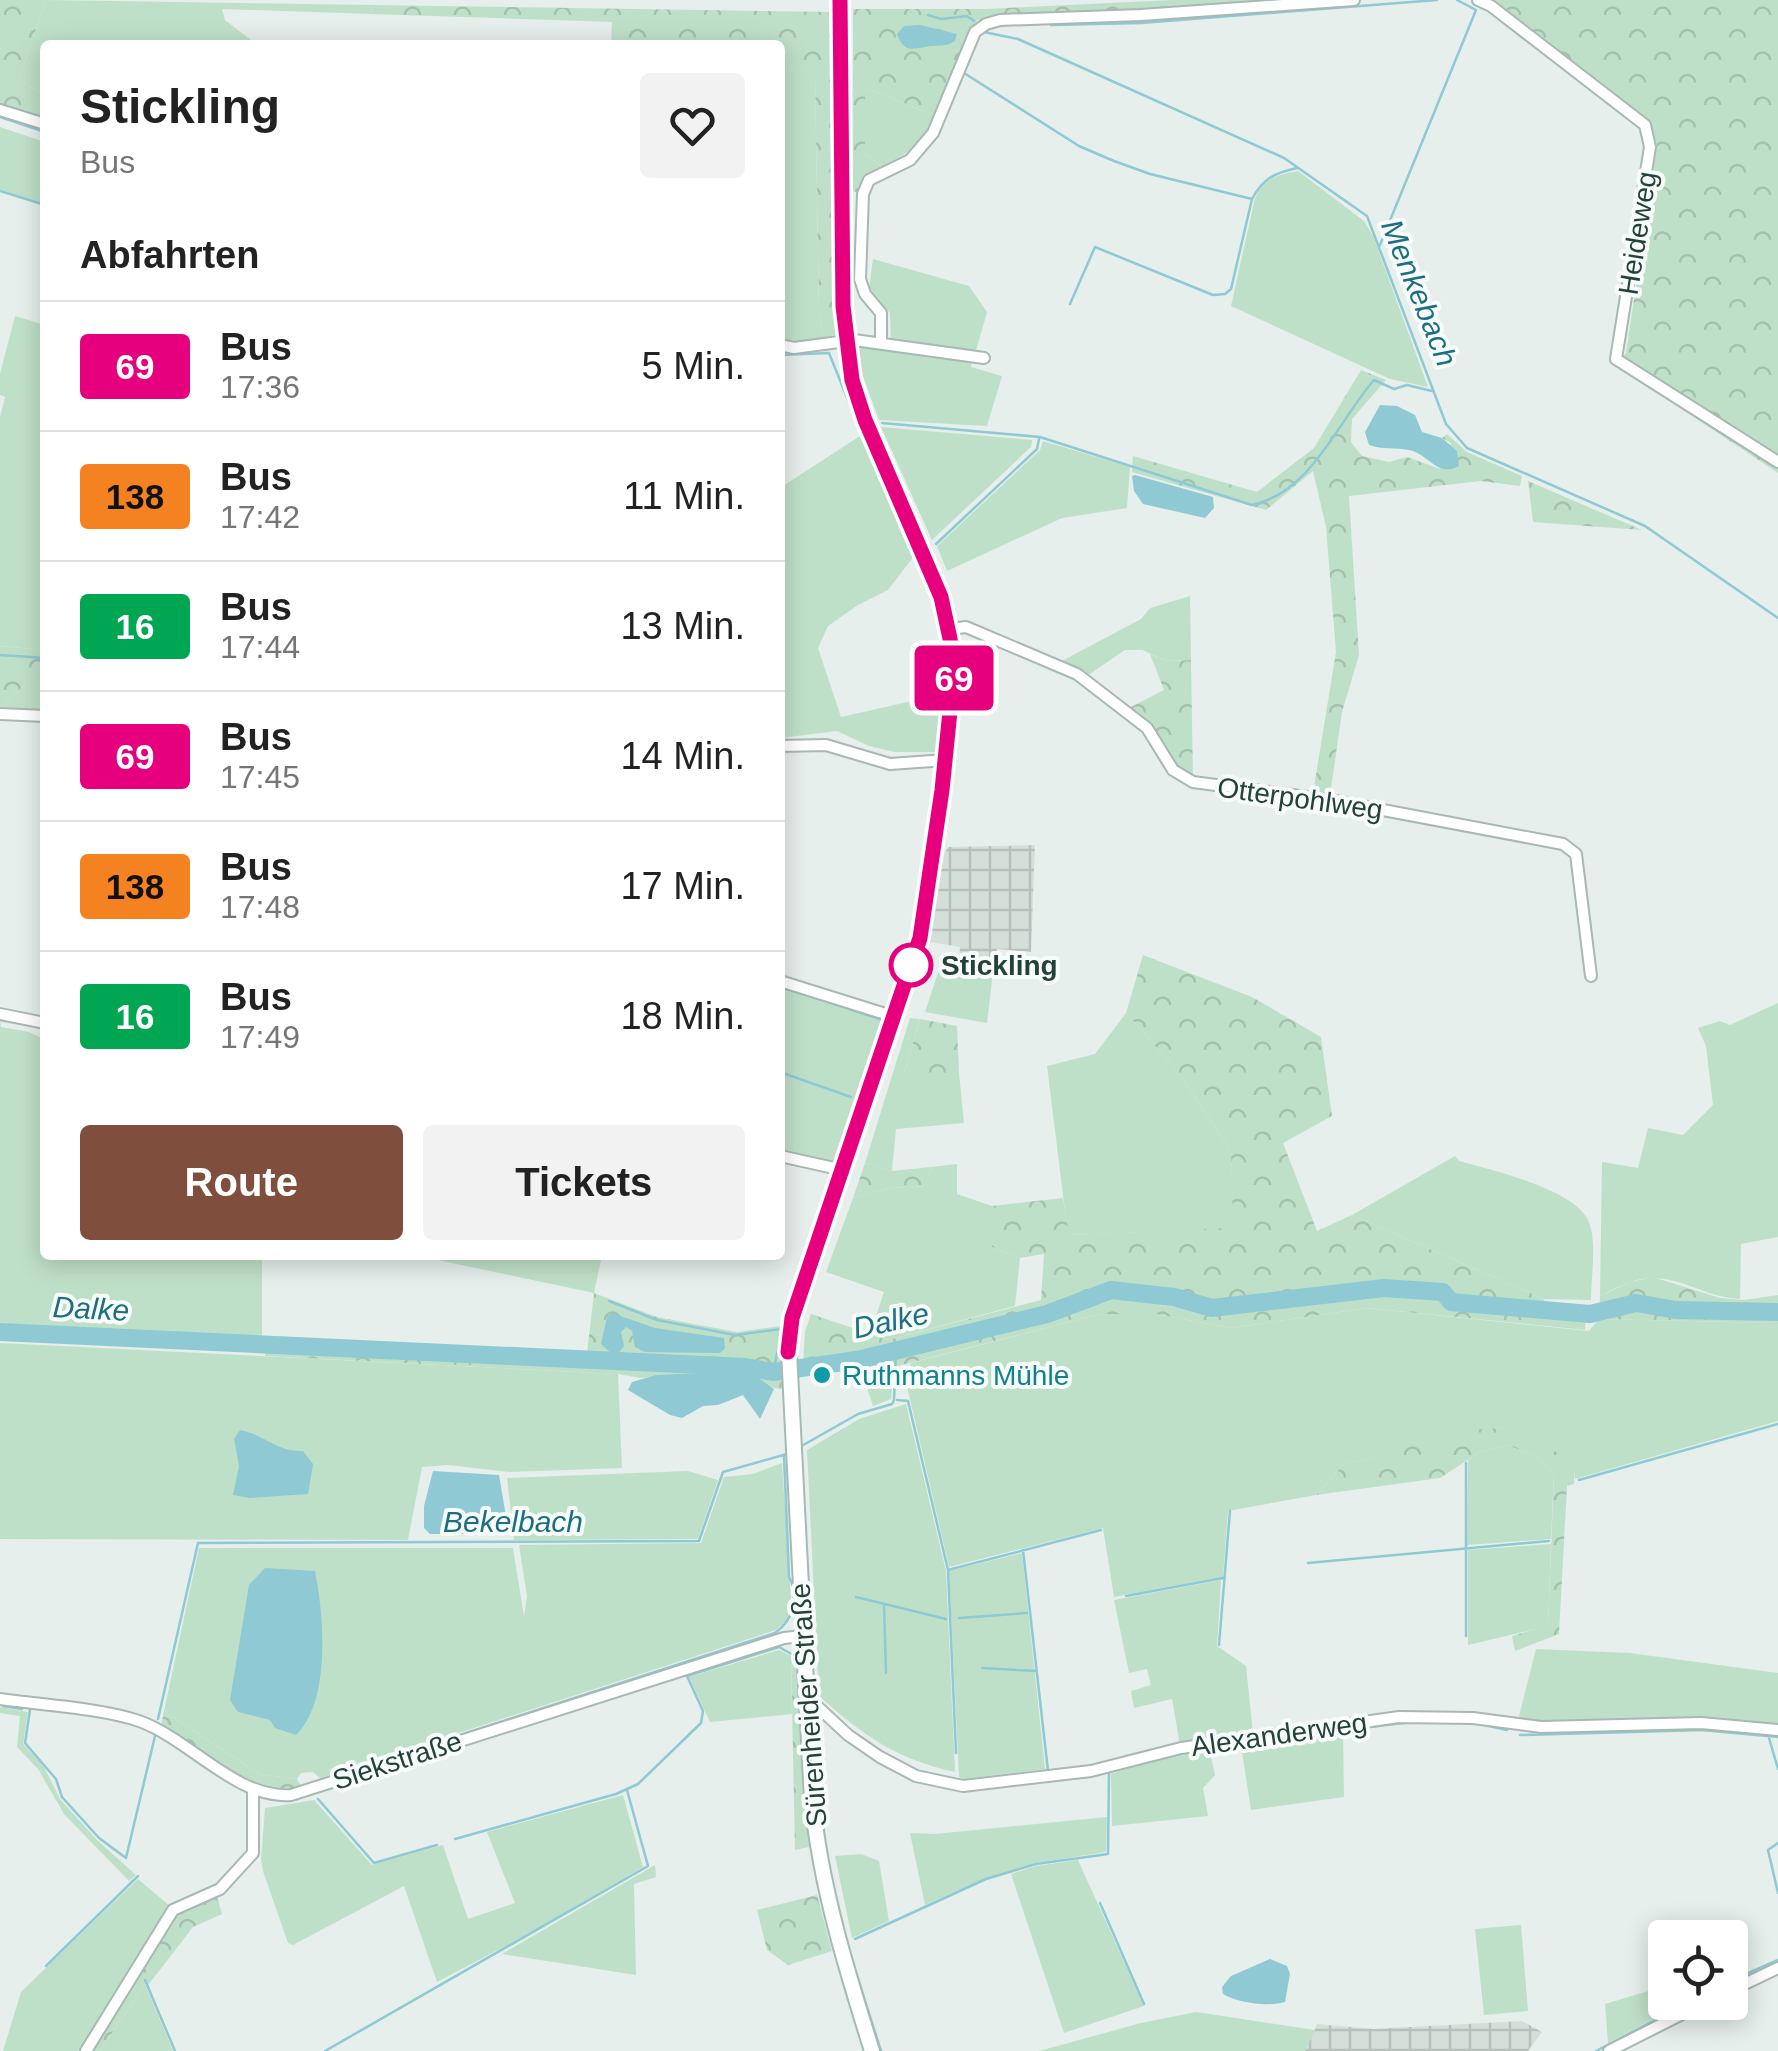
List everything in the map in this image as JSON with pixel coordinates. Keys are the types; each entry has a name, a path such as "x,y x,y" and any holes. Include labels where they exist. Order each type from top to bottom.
{"street":[{"name":"Sürenheider Straße","path":"840,0 846,341 852,380 865,420 932,575 950,629 955,662 923,925 792,1318 788,1352 818,1855 833,1926 872,2051"},
{"path":"881,343 882,314 860,279 863,194 869,180 910,160 933,133 974,32 1000,20 1141,16 1354,0"},
{"name":"Heideweg","path":"1478,0 1646,125 1650,147 1616,359 1778,462"},
{"path":"0,110 40,122"},
{"path":"785,346 846,341 881,343 984,358"},
{"name":"Otterpohlweg","path":"950,629 966,627 1077,674 1147,728 1173,770 1193,782 1330,800 1563,844 1576,854 1591,976"},
{"path":"0,714 40,716"},
{"path":"785,746 826,745 890,764 946,760"},
{"path":"785,983 895,1017"},
{"path":"0,1014 40,1022"},
{"path":"785,1157 843,1170"},
{"name":"Siekstraße","path":"253,1791 290,1795 784,1638 803,1636"},
{"path":"0,1698 134,1719 161,1730 253,1791 253,1853 220,1889 173,1910 86,2051"},
{"name":"Alexanderweg","path":"807,1703 818,1707 880,1758 926,1779 963,1786 1091,1771 1181,1748 1399,1717 1473,1718 1541,1727 1701,1723 1778,1730"},
{"path":"1748,1982 1778,1968"},
{"path":"1609,2051 1670,2020"}],"shaded area":[{"path":"1035,845 1031,952 997,949 993,972 958,967 960,947 930,942 948,847"},
{"path":"1522,2021 1542,2032 1528,2051 1305,2051 1317,2024 1373,2029"}],"green space":[{"path":"0,0 46,0 19,79 40,93 40,117 0,105"},
{"path":"46,0 371,5 372,14 222,9 225,20 251,40 40,40 40,93 19,79"},
{"path":"1173,0 1297,0 977,20 935,116 865,87 865,154 882,166 866,176 859,193 853,191 853,9 984,9"},
{"path":"1493,0 1778,0 1778,473 1617,366 1626,353 1657,146 1651,122"},
{"path":"371,5 831,12 837,334 823,338 819,312 815,78 785,66 785,40 611,40 612,22 372,14"},
{"path":"785,66 815,77 819,312 823,338 785,341"},
{"path":"865,87 935,116 914,147 882,166 865,154"},
{"path":"0,127 40,140 40,202 0,190"},
{"path":"1298,171 1364,221 1373,236 1428,387 1390,379 1231,306 1255,198 1272,178"},
{"path":"873,259 969,286 987,312 975,354 891,341 890,313 869,289"},
{"path":"15,316 40,324 40,650 0,646 0,417 5,397 0,395 0,374"},
{"path":"867,343 972,361 971,367 1002,376 987,426 879,420 857,346"},
{"path":"1361,370 1386,380 1352,419 1351,442 1362,456 1389,462 1407,457 1440,469 1451,443 1442,438 1447,434 1467,452 1522,476 1520,486 1481,481 1349,496 1359,655 1342,712 1330,795 1313,793 1336,652 1326,527 1313,471 1266,510 1132,472 1133,456 1257,492 1314,448"},
{"path":"881,427 1032,440 1031,447 932,540"},
{"path":"860,436 914,556 888,590 828,626 818,648 841,717 943,694 936,752 894,752 869,746 837,731 785,737 785,485"},
{"path":"1043,441 1130,467 1127,508 1062,518 947,571 937,546 1040,450"},
{"path":"1528,481 1642,530 1533,522"},
{"path":"1190,596 1191,660 1167,661 1142,650 1125,650 1087,676 1060,662 1141,619 1150,608"},
{"path":"0,646 40,650 40,670 0,708"},
{"path":"1150,654 1167,661 1191,660 1193,779 1175,767 1159,737 1129,708 1164,690"},
{"path":"40,670 40,712 0,708"},
{"path":"1143,955 1252,997 1321,1037 1332,1116 1283,1143 1317,1231 1352,1215 1544,1299 1546,1305 1586,1306 1585,1330 1367,1308 1231,1328 1156,1314 1100,1314 894,1367 891,1399 873,1406 860,1366 838,1362 803,1365 805,1332 811,1314 888,1340 1041,1300 1044,1254 1020,1258 992,1247 992,1206 1063,1198 1069,1235 1233,1228 1231,1151 1176,1069 1126,1013"},
{"path":"941,964 993,972 987,1023 925,1012"},
{"path":"785,990 884,1022 837,1162 785,1152"},
{"path":"1778,1003 1778,1237 1741,1244 1740,1299 1654,1278 1633,1281 1600,1296 1602,1162 1638,1168 1648,1128 1683,1135 1713,1105 1706,1046 1698,1028 1720,1021 1730,1025"},
{"path":"1126,1013 1176,1069 1231,1151 1234,1229 1068,1235 1047,1066 1095,1054"},
{"path":"910,1018 920,1019 904,1073 959,1073 964,1123 896,1129 892,1171 865,1163"},
{"path":"920,1019 957,1026 959,1073 904,1073"},
{"path":"0,1021 1,1027 40,1038 40,1260 262,1260 262,1336 113,1333 0,1325"},
{"path":"1455,1156 1459,1161 1551,1191 1581,1210 1593,1240 1591,1300 1544,1299 1352,1215"},
{"path":"865,1163 892,1171 931,1167 926,1186 889,1188 853,1198"},
{"path":"957,1164 957,1194 992,1206 992,1247 1020,1258 1015,1306 888,1340 870,1334 884,1292 826,1272 853,1198 889,1188 926,1186 931,1167"},
{"path":"438,1260 601,1260 594,1293"},
{"path":"1653,1277 1720,1298 1744,1300 1778,1295 1778,1323 1599,1319 1600,1296 1630,1282"},
{"path":"594,1293 657,1317 737,1332 781,1326 782,1389 729,1372 640,1378 265,1356 265,1336 587,1353"},
{"path":"1367,1308 1589,1331 1599,1319 1778,1323 1778,1421 1575,1479 1575,1469 1509,1428 1474,1430 1343,1465 1316,1495 1228,1511 1223,1577 1114,1597 1103,1528 949,1567 905,1378 911,1363 1100,1314 1156,1314 1231,1328"},
{"path":"0,1343 618,1374 622,1468 509,1472 448,1465 422,1467 408,1540 0,1539"},
{"path":"906,1404 946,1571 955,1772 898,1753 851,1723 819,1696 807,1450 859,1419"},
{"path":"1509,1428 1545,1442 1575,1469 1574,1484 1567,1486 1559,1634 1515,1651 1512,1636 1548,1625 1554,1475 1534,1455 1507,1445 1480,1452 1440,1478 1316,1495 1343,1465 1474,1429"},
{"path":"1507,1445 1534,1455 1554,1475 1551,1539 1467,1545 1468,1460 1480,1452"},
{"path":"782,1463 792,1615 776,1630 320,1778 313,1772 301,1773 297,1779 259,1774 164,1711 199,1548 513,1548 524,1617 527,1596 519,1545 701,1543 724,1477 753,1474"},
{"path":"688,1471 718,1480 698,1539 514,1540 507,1478"},
{"path":"1551,1544 1548,1626 1468,1645 1468,1550"},
{"path":"1022,1553 1045,1769 963,1779 959,1777 949,1571"},
{"path":"1221,1580 1217,1646 1246,1666 1253,1733 1180,1745 1172,1699 1134,1708 1131,1691 1151,1685 1147,1669 1129,1673 1114,1600"},
{"path":"1536,1649 1630,1653 1778,1673 1778,1728 1542,1724 1518,1720"},
{"path":"779,1650 791,1656 792,1714 710,1722 689,1677"},
{"path":"791,1656 797,1666 809,1847 795,1850"},
{"path":"0,1707 28,1712 23,1744 43,1765 60,1799 136,1875 129,1881 64,1814 38,1769 17,1747 20,1716 0,1713"},
{"path":"164,1711 259,1774 297,1779 302,1788 266,1788 228,1772 161,1726"},
{"path":"1343,1732 1344,1797 1251,1810 1241,1745"},
{"path":"1210,1751 1215,1775 1203,1788 1208,1816 1112,1826 1111,1774 1151,1761"},
{"path":"623,1795 643,1867 437,1982 404,1886 293,1945 288,1943 263,1871 265,1808 314,1800 372,1865 443,1845 468,1919 515,1903 487,1832"},
{"path":"1107,1817 1106,1852 1036,1863 986,1878 925,1905 910,1833 935,1834"},
{"path":"861,1854 879,1861 889,1921 852,1938 835,1856"},
{"path":"1078,1860 1144,2006 1064,2033 1011,1874"},
{"path":"655,1865 656,1877 634,1884 636,1975 502,1954"},
{"path":"138,1879 171,1907 82,2051 3,2051 21,1992"},
{"path":"216,1894 222,1914 193,1927 149,1984 145,1984 100,2051 90,2051 176,1912"},
{"path":"817,1895 832,1951 788,1965 767,1950 757,1910"},
{"path":"1521,1925 1528,2011 1484,2015 1475,1929"},
{"path":"145,1984 173,2051 100,2051"},
{"path":"1648,1991 1648,2020 1651,2020 1608,2043 1605,2004"},
{"path":"1196,2012 1315,2030 1305,2051 1039,2051 1141,2023"}],"water":[{"path":"920,25 957,34 955,41 906,47 897,34 904,26"},
{"path":"1380,405 1397,406 1415,415 1422,432 1442,438 1457,451 1459,466 1445,469 1416,452 1369,445 1365,432"},
{"path":"1135,475 1213,497 1214,508 1205,518 1143,504 1134,491"},
{"path":"612,1313 655,1328 724,1338 725,1348 720,1353 645,1352 635,1347 632,1331 626,1327 621,1332 624,1346 618,1354 612,1354 601,1344 607,1317"},
{"path":"729,1372 757,1377 774,1389 760,1419 743,1395 718,1405 703,1406 682,1418 628,1390 632,1382 656,1375"},
{"path":"240,1430 285,1449 303,1451 313,1464 308,1494 250,1498 233,1495 239,1466 234,1439"},
{"path":"433,1471 499,1475 509,1534 430,1534 424,1528 424,1506"},
{"path":"265,1568 315,1571 321,1611 320,1680 315,1702 296,1735 275,1728 270,1720 238,1712 230,1700 249,1585"},
{"path":"1270,1959 1287,1966 1290,1974 1285,2002 1253,2003 1223,1994 1222,1987 1231,1976"}],"waterway":[{"path":"1051,25 1141,23 1437,0"},
{"path":"1380,245 1476,10 1457,0"},
{"name":"Menkebach","path":"928,15 941,19 967,16 974,21"},
{"name":"Menkebach","path":"984,32 1018,39 1284,158 1367,216 1446,424 1467,448 1645,526 1778,618"},
{"path":"964,73 1079,146 1150,174 1252,199 1270,178 1297,168"},
{"path":"0,117 40,130"},
{"path":"0,191 40,203"},
{"path":"1070,304 1095,247 1213,295 1225,294 1231,289 1252,199"},
{"path":"785,355 829,353 856,420"},
{"path":"882,423 1040,437 1252,505 1273,498 1307,471 1374,380 1394,389 1407,385 1432,391"},
{"path":"936,544 1037,449 1039,439"},
{"path":"0,655 40,658"},
{"path":"788,989 885,1021"},
{"path":"785,1074 851,1097"},
{"name":"Bekelbach","path":"0,1332 745,1367 773,1372 857,1360 1047,1314 1111,1290 1174,1297 1212,1308 1384,1288 1443,1292 1451,1302 1590,1314 1636,1303 1676,1310 1778,1312"},
{"path":"773,1372 789,1299"},
{"path":"609,1301 657,1320 735,1335 782,1329"},
{"name":"Bekelbach","path":"798,1448 858,1414 892,1404 896,1350"},
{"path":"897,1400 908,1401 948,1570 956,1753"},
{"path":"1579,1480 1778,1424"},
{"name":"Bekelbach","path":"158,1719 198,1543 699,1541 723,1472 787,1454"},
{"path":"318,1781 775,1633 787,1621 794,1600 789,1577 784,1456"},
{"path":"1466,1463 1466,1636"},
{"path":"1219,1645 1230,1511"},
{"path":"948,1570 1101,1530"},
{"path":"1308,1563 1549,1541"},
{"path":"1023,1550 1045,1771"},
{"path":"1126,1596 1223,1578"},
{"path":"856,1597 946,1619"},
{"path":"884,1604 886,1673"},
{"path":"959,1618 1027,1613"},
{"path":"455,1839 616,1794 638,1784 701,1723 703,1711 687,1676 779,1647 793,1655"},
{"path":"982,1668 1036,1671"},
{"name":"Bekelbach","path":"3,1706 22,1709"},
{"name":"Bekelbach","path":"30,1710 25,1743 56,1779 62,1797 99,1838 126,1858 155,1736"},
{"path":"816,1715 825,1846"},
{"path":"1351,1729 1413,1722"},
{"path":"1426,1722 1443,1723"},
{"path":"1485,1725 1507,1730"},
{"path":"1520,1735 1702,1730 1778,1737"},
{"path":"1769,1738 1778,1769"},
{"path":"1166,1757 1197,1751"},
{"path":"855,1939 986,1879 1036,1864 1108,1854 1109,1772 1119,1769"},
{"path":"325,2051 648,1866 627,1790"},
{"path":"318,1799 374,1863 437,1845"},
{"path":"1778,1843 1768,1850 1778,1893"},
{"path":"46,1966 138,1876"},
{"path":"1100,1903 1144,2004"},
{"path":"851,1957 881,2051"},
{"path":"1748,1973 1778,1960"},
{"path":"842,1978 854,2016"},
{"path":"145,1980 175,2051"},
{"path":"1596,2051 1655,2020"}],"bus line":[{"name":"69","path":"788,1352 792,1318 920,938 942,790 955,662 941,597 865,420 852,380 843,306 840,0"}],"place":[{"name":"Stickling","path":"911,965"},
{"name":"Ruthmanns Mühle","path":"822,1375"}],"water label":[{"name":"Dalke","path":"91,1309"},
{"name":"Dalke","path":"891,1321"}]}
